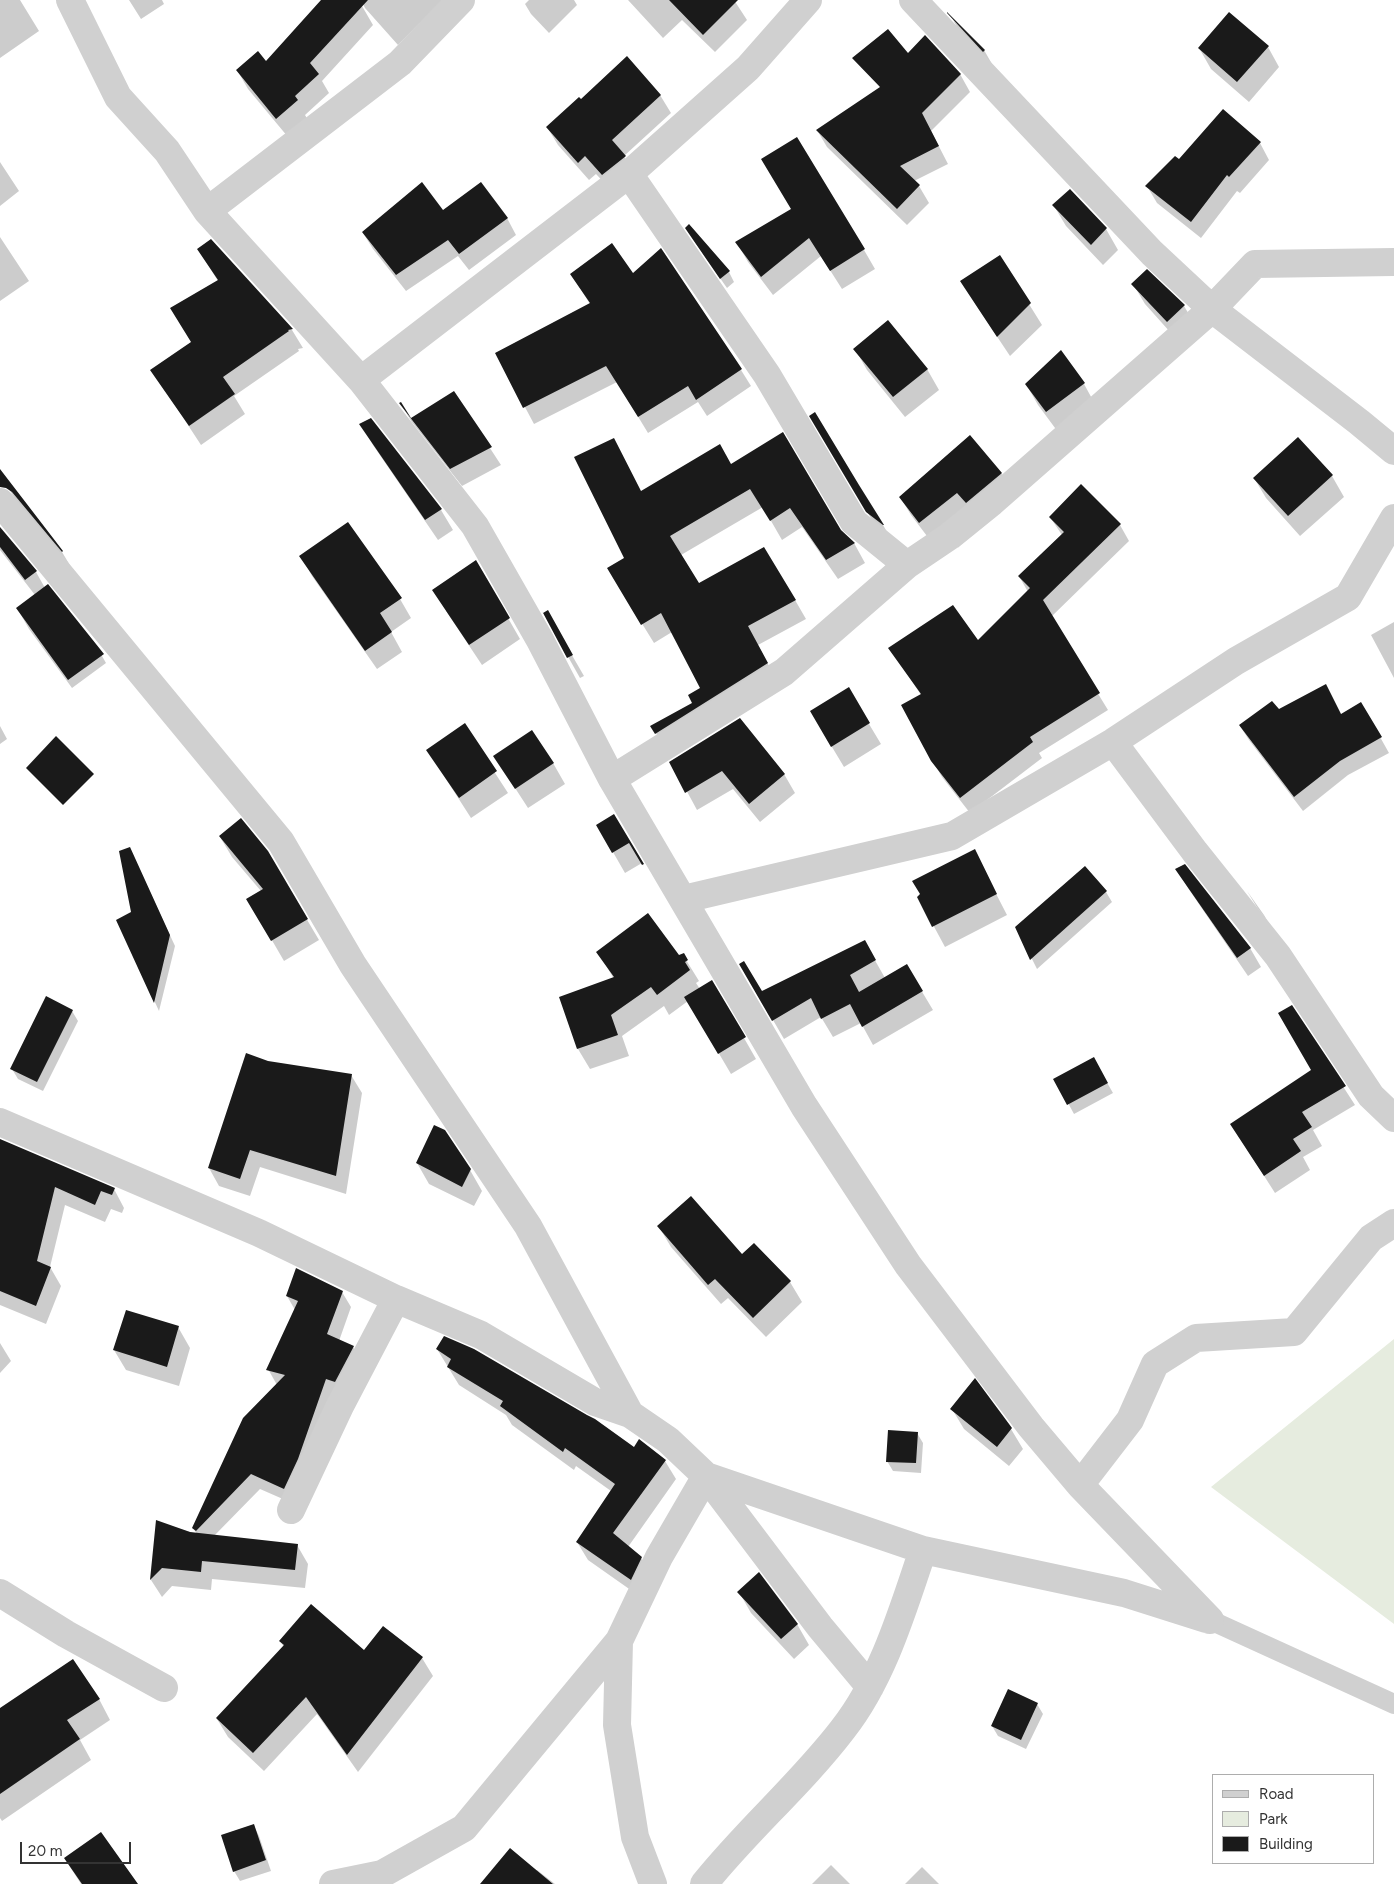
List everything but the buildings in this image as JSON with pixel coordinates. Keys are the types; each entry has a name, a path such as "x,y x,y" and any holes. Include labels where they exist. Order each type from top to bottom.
{"street":[{"path":"70,0 118,97 167,151 207,211 361,380 475,526 540,640 612,779 804,1106 908,1265 1031,1427 1080,1484 1210,1620"},
{"path":"207,211 400,63 461,0"},
{"path":"361,380 629,174 748,68 808,0"},
{"path":"913,0 1152,253 1212,309 1394,451"},
{"path":"629,174 767,374 854,522 907,565"},
{"path":"612,779 784,672 907,565 950,536 992,502 1212,309 1254,264 1394,262"},
{"path":"0,502 281,842 353,965 528,1226 630,1414"},
{"path":"684,899 952,836 1113,742 1236,661 1348,597 1394,518"},
{"path":"1113,742 1195,852 1278,956 1371,1096 1394,1118"},
{"path":"0,1122 259,1233 396,1299 481,1335 595,1402 630,1414 668,1440 706,1476 820,1626 870,1687"},
{"path":"1080,1484 1130,1420 1155,1364 1196,1338 1294,1332 1371,1238 1394,1223"},
{"path":"291,1510 340,1406 396,1299"},
{"path":"706,1476 923,1550 1124,1592 1210,1620"},
{"path":"333,1884 382,1874 464,1828 619,1641 659,1557 706,1476"},
{"path":"704,1884 844,1728 870,1687 899,1621 923,1550"},
{"path":"0,1593 66,1634 164,1688"},
{"path":"619,1641 617,1725 635,1837 653,1884"}],"lane":[{"path":"1210,1620 1394,1704"}],"green space":[{"path":"1394,1339 1394,1624 1211,1487"}]}
